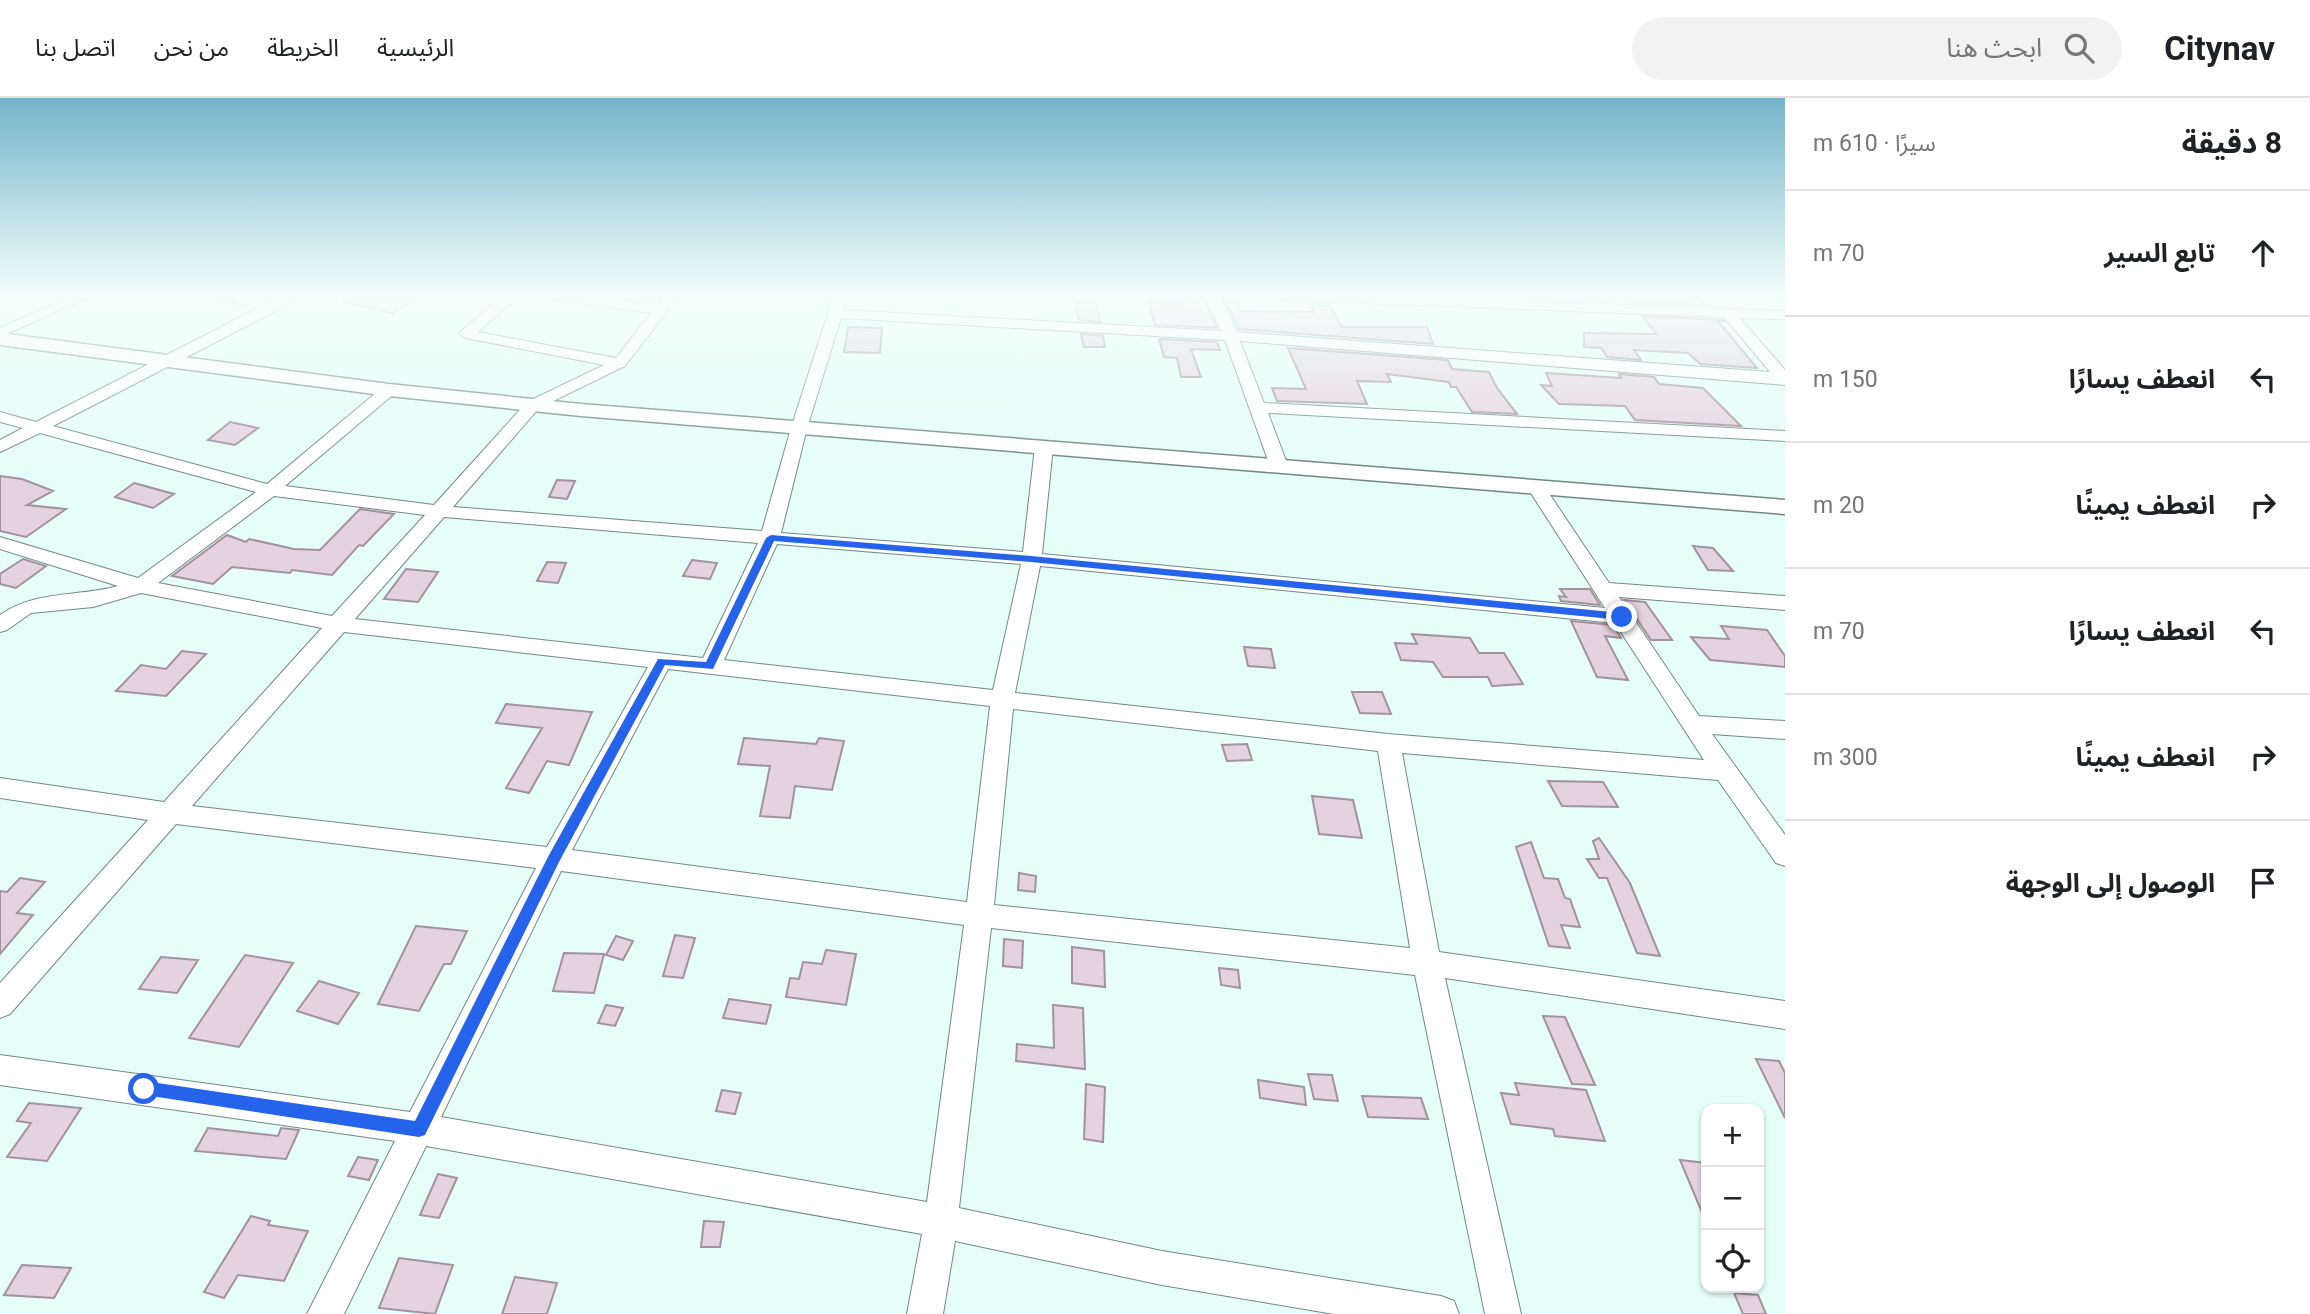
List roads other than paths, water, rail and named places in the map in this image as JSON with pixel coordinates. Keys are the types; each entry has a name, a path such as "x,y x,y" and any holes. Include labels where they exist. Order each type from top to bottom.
{"street":[{"path":"97,352 388,390 533,405 1785,507"},
{"path":"0,447 42,428 186,352"},
{"path":"560,352 620,363"},
{"path":"0,1004 335,624 533,405 620,363 628,352"},
{"path":"710,666 771,538 799,428 825,352"},
{"path":"1237,352 1279,466"},
{"path":"1438,352 1784,378"},
{"path":"1761,352 1784,378"},
{"path":"0,625 24,608 46,603 93,600 141,586 270,490 388,390"},
{"path":"1256,407 1785,436"},
{"path":"0,416 270,490 439,510 1031,559 1622,617"},
{"path":"925,1314 941,1221 1002,701 1031,559 1044,447"},
{"path":"1536,487 1692,724 1785,855"},
{"path":"0,542 141,586 335,624 1388,743 1727,771"},
{"path":"1604,589 1785,604"},
{"path":"326,1314 554,859 662,661"},
{"path":"1692,724 1785,730"},
{"path":"1388,743 1427,963 1503,1314"},
{"path":"0,788 167,813 554,859 979,915 1427,963 1785,1015"},
{"path":"0,1070 419,1129 941,1221 1162,1268 1441,1314"}]}
